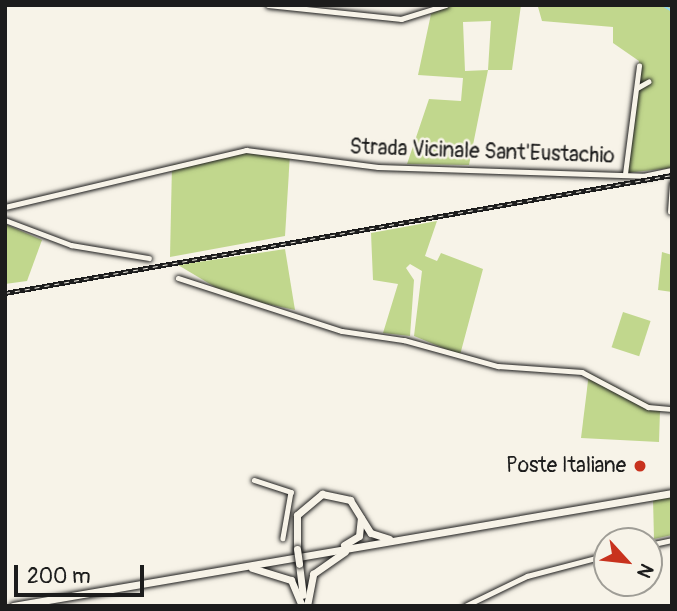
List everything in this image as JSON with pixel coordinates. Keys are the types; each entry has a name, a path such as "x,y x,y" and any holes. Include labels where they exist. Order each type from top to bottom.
{"main road":[{"path":"13,606 672,492"},
{"path":"304,606 295,520 311,498 340,496 360,513 375,536 411,538"},
{"path":"312,554 355,540 360,513"},
{"path":"304,606 310,579 323,562 365,545"},
{"path":"237,567 285,576 304,606"}],"street":[{"path":"268,5 401,19 446,5"},
{"path":"625,174 639,66"},
{"path":"636,89 648,82"},
{"name":"Strada Vicinale Sant'Eustachio","path":"5,207 246,150 378,167 625,174 672,170"},
{"path":"670,212 672,183"},
{"path":"5,220 71,246 149,258"},
{"path":"178,278 348,333 404,340 498,366 582,372 653,409 672,409"},
{"path":"254,480 291,492 283,538"},
{"path":"465,606 527,576 593,559"}],"green space":[{"path":"446,5 521,5 512,70 488,70 469,165 407,164 429,99 461,101 463,78 418,75 431,14","holes":["491,21 488,70 465,71 463,22"]},
{"path":"672,5 672,168 625,173 639,61 613,43 613,27 542,21 538,7"},
{"path":"252,150 290,154 285,236 170,257 172,165"},
{"path":"437,221 425,256 437,261 441,253 483,269 460,355 414,336 422,271 410,264 406,268 414,280 410,336 383,333 398,284 373,280 371,233"},
{"path":"5,224 42,240 27,281 5,284"},
{"path":"285,249 295,310 230,296 178,265"},
{"path":"662,252 672,255 672,292 658,290"},
{"path":"623,312 651,321 639,356 612,347"},
{"path":"589,373 660,410 659,442 581,438"},
{"path":"672,494 672,535 663,537 663,527 654,527 653,498"}],"waterway":[{"path":"662,5 672,11"}],"railway":[{"path":"5,293 672,175"}],"place":[{"name":"Poste Italiane","path":"640,466"}]}
